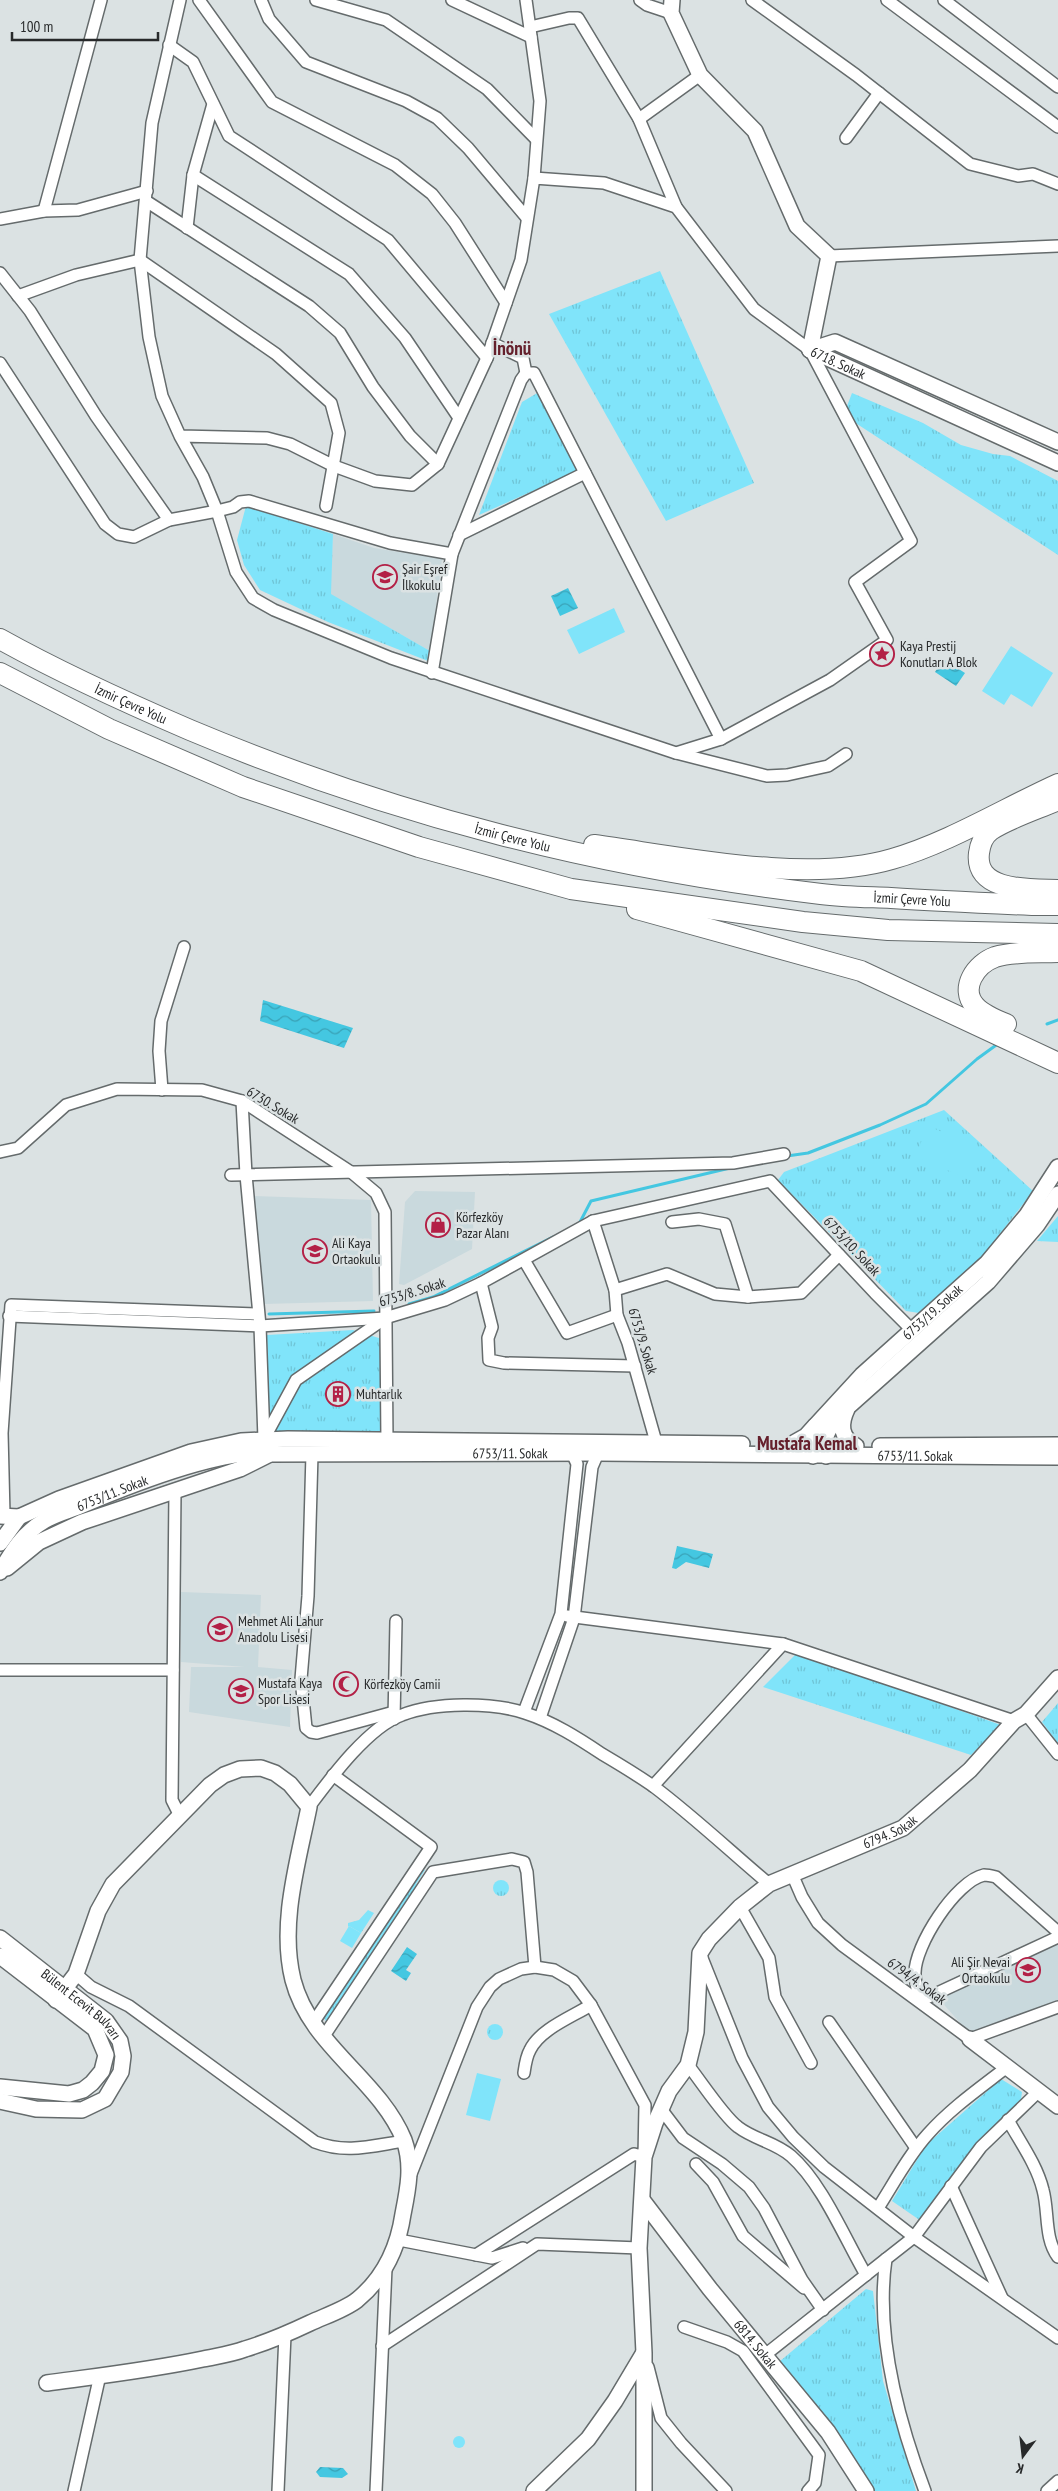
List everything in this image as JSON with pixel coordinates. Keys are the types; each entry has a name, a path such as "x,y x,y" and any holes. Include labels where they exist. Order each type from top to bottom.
{"highway":[{"name":"İzmir Çevre Yolu","path":"0,639 38,660 130,704 228,746 299,774 476,830 633,866 824,894 1032,906 1058,905"},
{"path":"0,673 108,729 243,787 418,847 861,971 1058,1063"},
{"path":"476,830 729,864 847,869 901,856 960,832 1058,784"},
{"path":"1058,800 990,831 979,848 978,859 989,879 1001,886 1058,890"},
{"path":"570,889 804,922 888,930 1058,934"},
{"path":"1058,952 996,957 980,966 970,981 970,994 975,1006 996,1020 1058,1047"}],"street":[{"path":"44,211 101,0"},
{"path":"180,0 152,123 140,260 149,338 160,388 180,436 203,477 217,511 236,572 253,598 283,614 432,673 676,753 767,776 787,775 828,766 846,754"},
{"path":"199,0 272,102 395,166 432,194 454,223 506,303"},
{"path":"261,0 269,19 306,62 406,102 437,118 468,148 527,218"},
{"path":"316,0 386,20 487,89 536,139"},
{"path":"452,0 530,32 569,18 578,18 639,119 676,207 754,309 810,350 911,541 855,582 887,640 830,680 721,739 676,753"},
{"path":"180,436 267,438 290,444 334,466 375,481 412,485 438,464 487,358 522,260 534,178 540,101 526,0"},
{"path":"640,0 647,5 671,6 700,75 755,131 797,226 829,256 1058,246"},
{"path":"752,0 879,93 970,164 1018,176 1033,174 1058,184"},
{"path":"887,0 1058,127"},
{"path":"944,0 1058,87"},
{"path":"169,45 193,62 229,136 388,240 487,358"},
{"path":"639,119 700,75"},
{"path":"846,138 879,93"},
{"path":"187,228 193,175 213,104"},
{"path":"193,175 349,274 406,338 459,418"},
{"path":"534,178 604,183 676,207"},
{"path":"0,219 44,211 78,210 147,196"},
{"path":"147,196 187,228 309,306 340,333 373,387 410,436 438,464"},
{"path":"810,350 829,256"},
{"path":"18,296 76,275 140,260 276,354 331,403 339,433 326,506"},
{"path":"0,273 30,311 96,416 169,520"},
{"name":"6718. Sokak","path":"810,350 835,342 1058,442"},
{"path":"432,673 452,554 521,380 526,373 523,358 492,343"},
{"name":"6718. Sokak","path":"810,350 1058,463"},
{"path":"0,363 105,524 118,534 134,537 169,520 217,511 233,507 240,502 249,501 390,543 452,554"},
{"path":"526,373 534,373 538,378 721,739"},
{"path":"459,535 585,473"},
{"path":"162,1090 159,1051 161,1021 184,947"},
{"name":"6730. Sokak","path":"0,1152 18,1148 66,1105 118,1089 202,1090 242,1101 351,1172 376,1193 384,1212 387,1441"},
{"path":"242,1101 246,1175 260,1326 264,1439"},
{"path":"231,1175 733,1162 784,1154"},
{"name":"6753/19. Sokak","path":"790,1445 806,1436 862,1375 987,1263 1027,1215 1058,1166"},
{"name":"6753/10. Sokak","path":"770,1181 913,1331"},
{"name":"6753/8. Sokak","path":"9,1316 260,1326 386,1318 445,1300 481,1283 593,1222 770,1181"},
{"path":"818,1451 827,1431 848,1407 988,1282 1037,1224 1058,1194"},
{"path":"672,1222 699,1219 725,1224 748,1297"},
{"name":"6753/9. Sokak","path":"593,1222 615,1290 617,1315 635,1366 656,1442"},
{"path":"615,1290 667,1274 715,1294 748,1297 801,1293 839,1255"},
{"path":"524,1260 568,1333 617,1315"},
{"path":"481,1283 492,1327 488,1338 489,1360 504,1363 635,1366"},
{"path":"19,1517 2,1516 2,1433 11,1305 258,1314"},
{"path":"264,1439 296,1380 386,1318"},
{"path":"848,1407 843,1419 843,1434 845,1439 856,1446"},
{"path":"816,1425 818,1451"},
{"name":"6753/11. Sokak","path":"19,1517 59,1499 191,1452 241,1441 264,1439 656,1442 790,1445 818,1451 856,1446 1058,1445"},
{"name":"6753/11. Sokak","path":"0,1573 19,1540 45,1521 166,1473 206,1462 256,1452 312,1454 818,1451 1058,1457"},
{"path":"524,1712 561,1614 577,1464 572,1453"},
{"path":"540,1718 574,1618 592,1467 598,1453"},
{"path":"0,1573 39,1542 82,1522 240,1469 270,1454"},
{"path":"312,1454 308,1596 301,1679 306,1728 311,1732 317,1733 424,1709 455,1705 524,1712 572,1734 653,1786 769,1884"},
{"path":"175,1490 172,1800 180,1816"},
{"path":"0,1543 19,1517"},
{"path":"561,1614 574,1618 783,1644 1020,1717 1058,1754"},
{"path":"47,2383 173,2365 243,2350 285,2335 356,2301 386,2268 399,2240 409,2180 409,2156 404,2141 386,2107 339,2057 313,2023 297,1995 289,1954 292,1888 309,1807 333,1775 394,1716 396,1621"},
{"path":"653,1786 783,1644"},
{"path":"0,1670 173,1670"},
{"name":"6794. Sokak","path":"700,1953 709,1939 740,1907 769,1884 903,1828 970,1770 1058,1678"},
{"path":"60,1994 76,1974 98,1911 113,1884 210,1785 224,1775 240,1769 261,1768 275,1774 290,1784 309,1807"},
{"path":"313,2023 431,1847 333,1775"},
{"path":"324,2036 433,1872 512,1860 524,1862 527,1872 535,1967"},
{"name":"6794/4. Sokak","path":"792,1874 802,1897 818,1923 842,1945 970,2039"},
{"path":"1058,1932 996,1877 985,1875 972,1881 954,1898 926,1937 914,1973 920,2001 1058,1937"},
{"path":"740,1907 769,1958 775,1997 811,2063"},
{"name":"Bülent Ecevit Bulvarı","path":"0,1938 95,2029 106,2054 102,2070 92,2083 83,2090 69,2094 0,2087"},
{"path":"644,2157 669,2091 688,2065 696,2032 700,1953"},
{"path":"700,1953 742,2058 768,2107 793,2137 824,2167 914,2237 1058,2338"},
{"name":"Bülent Ecevit Bulvarı","path":"0,1956 106,2022 120,2041 123,2056 121,2072 106,2099 82,2110 36,2109 0,2101"},
{"path":"409,2180 429,2124 477,2007 490,1987 511,1972 535,1967 554,1970 573,1981 591,2005 645,2105 643,2200 639,2248 644,2353 644,2491"},
{"path":"76,1974 91,1987 129,2006 314,2142 332,2148 347,2150 404,2141"},
{"path":"524,2073 529,2052 535,2041 591,2005"},
{"path":"970,2039 1058,2007"},
{"path":"829,2022 916,2148"},
{"path":"970,2039 1058,2106"},
{"path":"688,2065 736,2126 754,2138 771,2142 791,2156 810,2176 866,2275"},
{"path":"878,2208 916,2148 949,2113 1007,2067"},
{"path":"765,2355 914,2237 981,2147 1039,2090"},
{"path":"661,2109 683,2138 722,2164 749,2187 764,2208 822,2310"},
{"path":"1008,2120 1037,2172 1043,2190 1050,2246 1058,2257"},
{"path":"476,2255 634,2154 644,2157"},
{"path":"696,2164 712,2182 750,2245 813,2296"},
{"path":"951,2186 1002,2298"},
{"name":"6814. Sokak","path":"643,2200 710,2290 828,2432 866,2491"},
{"path":"399,2240 492,2258 537,2244 639,2248"},
{"path":"382,2346 537,2244"},
{"path":"886,2259 882,2285 887,2343 897,2403 925,2491"},
{"path":"376,2491 386,2268"},
{"path":"684,2327 727,2342 743,2352 819,2455 815,2483 808,2491"},
{"path":"278,2491 285,2335"},
{"path":"534,2491 588,2439 616,2401 644,2353"},
{"path":"644,2353 661,2418 681,2443 726,2491"},
{"path":"74,2491 100,2376"},
{"path":"1047,2491 1058,2481"}],"shaded area":[{"name":"Şair Eşref İlkokulu","path":"333,534 374,548 442,559 430,651 330,594"},
{"name":"Körfezköy Pazar Alanı","path":"415,1191 475,1192 472,1249 404,1285 399,1284 405,1202"},
{"name":"Ali Kaya Ortaokulu","path":"252,1196 371,1200 373,1301 264,1304"},
{"path":"181,1592 261,1595 258,1667 292,1670 290,1727 189,1712 191,1667 245,1667 181,1662"},
{"name":"Ali Şir Nevai Ortaokulu","path":"1058,1941 1058,2002 970,2034 938,1998"}],"green space":[{"path":"660,271 754,483 666,521 549,314"},
{"path":"539,392 580,470 479,515 522,402"},
{"path":"852,393 923,423 961,445 993,454 1010,456 1058,481 1058,555 854,422 847,406"},
{"path":"246,506 333,534 331,594 430,651 428,661 328,622 260,590 244,565 237,540"},
{"path":"614,608 625,632 579,654 567,630"},
{"path":"1011,646 1053,673 1032,707 1011,694 1004,705 982,691"},
{"path":"944,1110 1033,1191 980,1260 919,1313 906,1311 778,1180 784,1172"},
{"path":"928,1126 985,1150 972,1181 915,1156"},
{"path":"1058,1216 1058,1242 1037,1241"},
{"path":"353,1330 382,1339 380,1433 270,1434 267,1335"},
{"path":"797,1653 1001,1725 971,1755 763,1687"},
{"path":"1058,1703 1058,1743 1042,1722"},
{"path":"423,1869 425,1870 416,1884 418,1886 327,2023 324,2018"},
{"path":"498,1880 504,1880 509,1885 507,1894 498,1896 493,1891 493,1885"},
{"path":"368,1910 374,1913 361,1933 348,1927 348,1923 359,1920"},
{"path":"349,1926 361,1933 352,1948 340,1941"},
{"path":"492,2024 498,2024 503,2029 501,2038 492,2040 487,2035 487,2029"},
{"path":"477,2073 501,2079 490,2121 466,2115"},
{"path":"1001,2079 1022,2092 1021,2099 977,2144 921,2221 892,2201 926,2145"},
{"path":"866,2289 873,2291 883,2381 916,2491 874,2491 779,2362"},
{"path":"457,2436 461,2436 465,2442 461,2448 457,2448 453,2444 453,2440"}],"water":[{"path":"568,588 578,608 560,616 551,596"},
{"path":"943,659 965,673 956,686 935,672"},
{"path":"263,1000 353,1028 344,1048 260,1021"},
{"path":"677,1546 713,1554 709,1568 686,1562 676,1569 672,1568"},
{"path":"407,1947 417,1954 406,1970 411,1973 406,1981 391,1971"},
{"path":"320,2467 343,2468 348,2474 342,2478 320,2477 316,2472"}],"waterway":[{"path":"1047,1024 1058,1020"},
{"path":"787,1156 808,1153 880,1125 926,1104 977,1059 999,1043"},
{"path":"579,1224 591,1201 730,1168"},
{"path":"409,1304 433,1297 553,1237"},
{"path":"269,1314 374,1311"}],"place":[{"name":"Şair Eşref İlkokulu","path":"385,577"},
{"name":"Kaya Prestij Konutları A Blok","path":"882,654"},
{"name":"Körfezköy Pazar Alanı","path":"438,1225"},
{"name":"Ali Kaya Ortaokulu","path":"315,1251"},
{"name":"Muhtarlık","path":"338,1394"},
{"name":"Mehmet Ali Lahur Anadolu Lisesi","path":"220,1629"},
{"name":"Körfezköy Camii","path":"346,1684"},
{"name":"Mustafa Kaya Spor Lisesi","path":"241,1691"},
{"name":"Ali Şir Nevai Ortaokulu","path":"1028,1970"}],"district":[{"name":"İnönü","path":"512,348"},
{"name":"Mustafa Kemal","path":"807,1443"}]}
